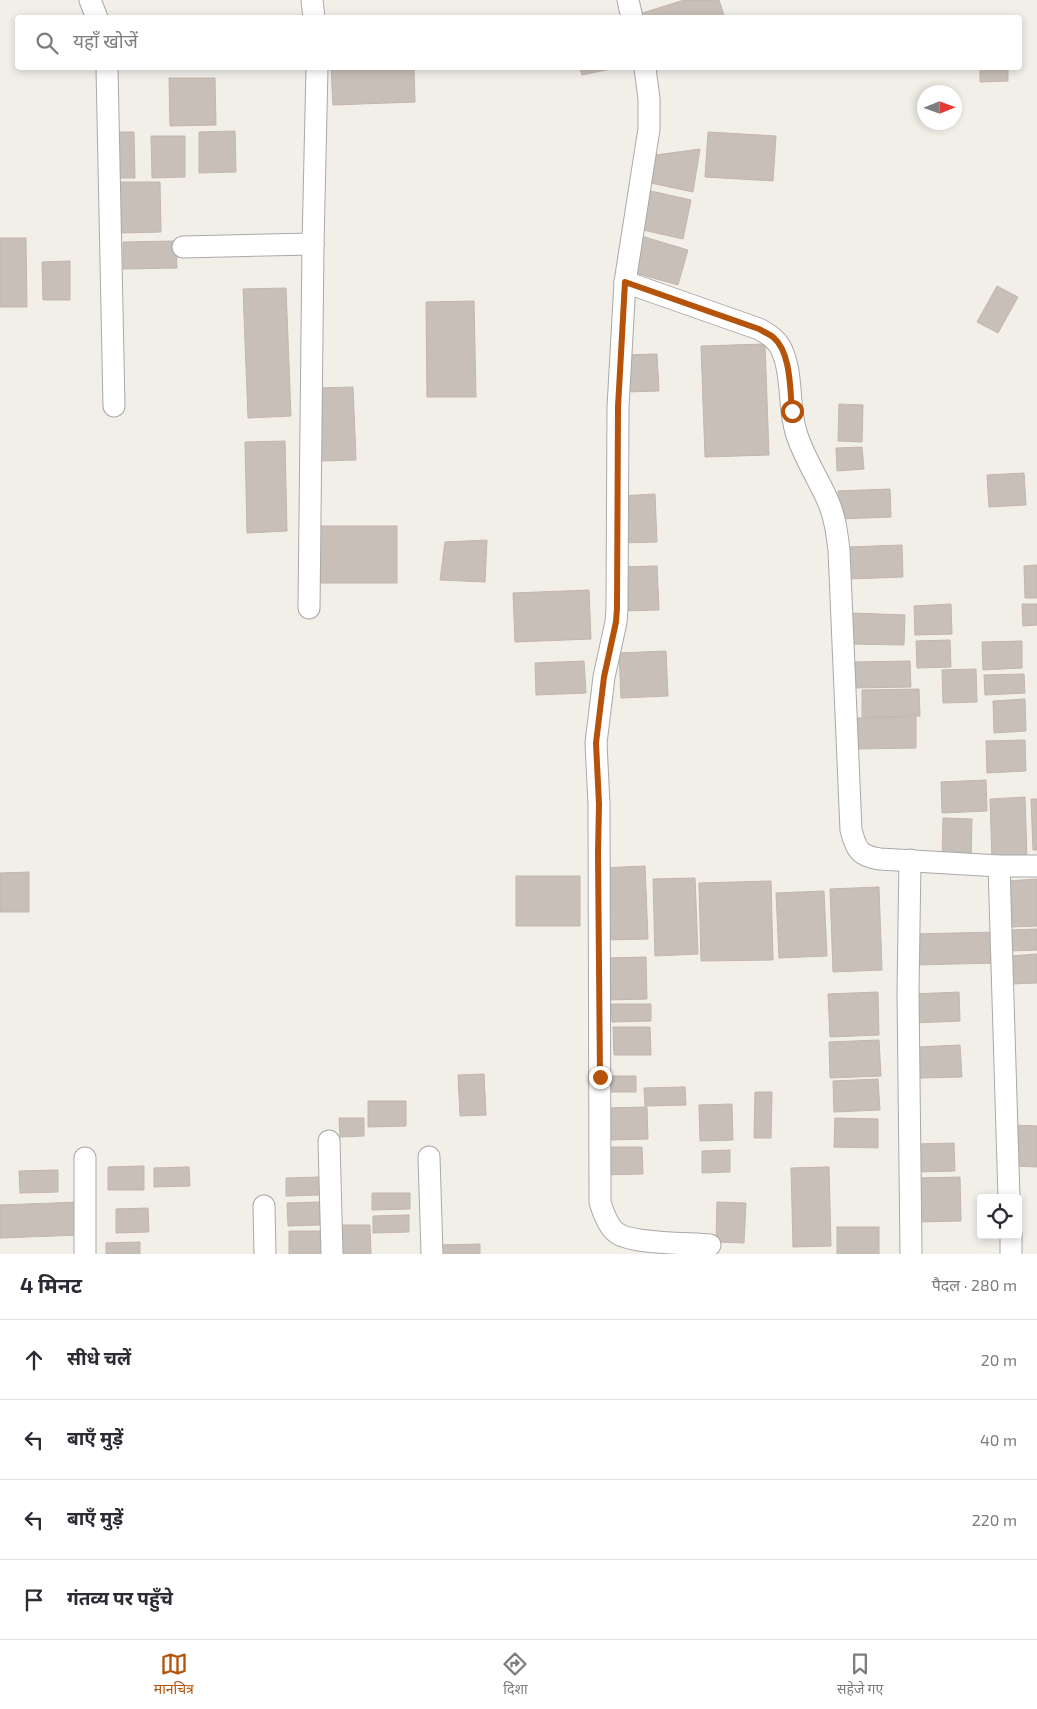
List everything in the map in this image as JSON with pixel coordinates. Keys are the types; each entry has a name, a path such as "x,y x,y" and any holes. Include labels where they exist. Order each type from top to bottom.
{"street":[{"path":"90,0 96,15"},
{"path":"312,0 314,15"},
{"path":"628,0 631,15"},
{"path":"107,70 114,406"},
{"path":"309,608 317,70"},
{"path":"645,70 649,100 648,129 625,282 618,407 616,622 604,677 596,743 599,804 600,1202 604,1214 616,1233 627,1238 710,1245"},
{"path":"183,247 313,244"},
{"path":"625,282 759,329 774,338 783,351 789,370 792,411 796,432 803,451 829,504 839,550 851,830 854,843 860,852 869,857 998,866 1037,866"},
{"path":"910,860 908,992 911,1254"},
{"path":"998,866 1009,1194"},
{"path":"329,1141 332,1254"},
{"path":"430,1157 432,1254"},
{"path":"85,1254 86,1158"},
{"path":"264,1206 265,1254"},
{"path":"1010,1239 1011,1254"}],"building":[{"path":"684,0 719,0 724,15 636,15"},
{"path":"331,70 414,70 415,102 333,105"},
{"path":"581,70 606,70 582,75"},
{"path":"980,70 1008,70 1008,81 980,82"},
{"path":"169,78 215,78 216,125 170,126"},
{"path":"235,131 236,172 199,173 199,132"},
{"path":"111,132 134,132 135,178 112,178"},
{"path":"708,132 776,136 773,181 705,177"},
{"path":"151,136 185,136 185,177 152,178"},
{"path":"700,149 693,192 646,182 648,156"},
{"path":"120,182 160,182 161,232 121,233"},
{"path":"642,189 691,200 683,239 634,228"},
{"path":"638,235 688,250 678,285 628,271"},
{"path":"0,238 26,238 27,307 0,307"},
{"path":"176,241 177,268 123,269 123,242"},
{"path":"70,261 70,300 43,300 42,262"},
{"path":"997,286 1018,297 998,333 977,322"},
{"path":"286,288 291,416 248,418 243,289"},
{"path":"474,301 476,397 427,397 426,302"},
{"path":"765,344 769,455 705,457 701,346"},
{"path":"657,354 659,391 626,392 625,355"},
{"path":"353,387 356,460 321,461 318,388"},
{"path":"839,404 863,405 862,442 838,441"},
{"path":"285,441 287,531 247,533 245,442"},
{"path":"862,447 864,469 837,471 836,448"},
{"path":"1024,473 1026,505 989,507 987,475"},
{"path":"890,489 891,517 839,519 838,491"},
{"path":"655,494 657,542 620,543 619,496"},
{"path":"320,526 397,526 397,583 320,583"},
{"path":"487,540 485,582 440,580 445,542"},
{"path":"902,545 903,577 849,579 848,547"},
{"path":"1037,565 1037,598 1025,598 1024,566"},
{"path":"657,566 659,610 621,611 619,567"},
{"path":"589,590 591,639 515,642 513,593"},
{"path":"951,604 952,634 915,635 914,606"},
{"path":"1022,604 1037,604 1037,625 1023,626"},
{"path":"852,613 905,615 904,645 851,644"},
{"path":"950,640 951,667 917,668 916,641"},
{"path":"1022,641 1022,668 983,670 982,642"},
{"path":"666,651 668,696 621,698 619,653"},
{"path":"584,661 586,693 536,695 535,663"},
{"path":"910,661 911,687 853,688 853,662"},
{"path":"976,669 977,702 943,703 942,670"},
{"path":"1024,674 1025,693 985,695 984,675"},
{"path":"919,689 920,716 862,717 862,690"},
{"path":"1025,699 1026,731 994,733 993,701"},
{"path":"916,717 916,748 854,749 854,718"},
{"path":"1025,740 1026,771 987,773 986,741"},
{"path":"986,780 987,811 942,813 941,782"},
{"path":"1025,797 1027,859 992,861 990,799"},
{"path":"1031,799 1037,799 1037,850 1033,850"},
{"path":"943,818 972,819 971,859 942,859"},
{"path":"645,866 648,939 604,940 601,868"},
{"path":"29,872 29,912 0,912 0,873"},
{"path":"516,876 580,876 580,926 516,926"},
{"path":"695,878 698,954 655,956 653,879"},
{"path":"1037,879 1037,926 1011,927 1009,881"},
{"path":"771,881 773,960 701,961 699,883"},
{"path":"879,887 882,970 833,972 830,889"},
{"path":"824,891 827,956 779,958 776,893"},
{"path":"1037,929 1037,950 1011,951 1010,930"},
{"path":"997,932 997,963 915,965 914,934"},
{"path":"1037,954 1037,983 1012,984 1011,956"},
{"path":"646,957 647,999 607,1000 606,958"},
{"path":"878,992 879,1035 830,1037 828,994"},
{"path":"959,992 960,1021 914,1023 913,994"},
{"path":"611,1004 651,1004 651,1021 612,1022"},
{"path":"613,1027 650,1027 651,1055 614,1055"},
{"path":"879,1040 881,1076 830,1078 829,1042"},
{"path":"960,1045 962,1077 920,1078 918,1047"},
{"path":"484,1074 486,1115 460,1116 458,1075"},
{"path":"604,1076 636,1076 636,1092 605,1092"},
{"path":"878,1079 880,1110 834,1112 833,1081"},
{"path":"685,1087 686,1105 645,1106 644,1088"},
{"path":"755,1092 772,1092 771,1138 754,1138"},
{"path":"368,1101 406,1101 406,1126 368,1127"},
{"path":"732,1104 733,1140 700,1141 699,1105"},
{"path":"647,1107 648,1139 608,1140 607,1108"},
{"path":"339,1118 364,1118 364,1136 340,1137"},
{"path":"835,1118 878,1119 878,1148 834,1147"},
{"path":"1015,1125 1037,1126 1037,1167 1014,1166"},
{"path":"954,1143 955,1171 918,1172 917,1144"},
{"path":"601,1147 642,1147 643,1174 601,1175"},
{"path":"730,1150 730,1172 702,1173 702,1151"},
{"path":"144,1166 144,1190 108,1190 108,1167"},
{"path":"189,1167 190,1186 154,1187 154,1168"},
{"path":"829,1167 831,1246 793,1247 791,1168"},
{"path":"58,1170 58,1192 20,1193 19,1171"},
{"path":"320,1177 320,1195 286,1196 286,1178"},
{"path":"960,1177 961,1221 917,1222 916,1178"},
{"path":"372,1193 410,1193 410,1209 372,1210"},
{"path":"80,1202 81,1235 0,1238 0,1205"},
{"path":"320,1202 320,1225 288,1226 287,1203"},
{"path":"717,1202 746,1203 744,1243 716,1242"},
{"path":"148,1208 149,1232 116,1233 116,1209"},
{"path":"409,1215 409,1232 373,1233 373,1216"},
{"path":"334,1225 370,1225 371,1254 335,1254"},
{"path":"837,1227 879,1227 879,1254 837,1254"},
{"path":"289,1231 320,1231 321,1254 289,1254"},
{"path":"140,1242 140,1254 106,1254 106,1243"},
{"path":"480,1244 480,1254 440,1254 440,1245"}],"route":[{"path":"600,1077 599,804 596,743 604,677 616,622 617,608 618,407 625,282 759,329 774,338 783,351 789,370 792,411"}]}
